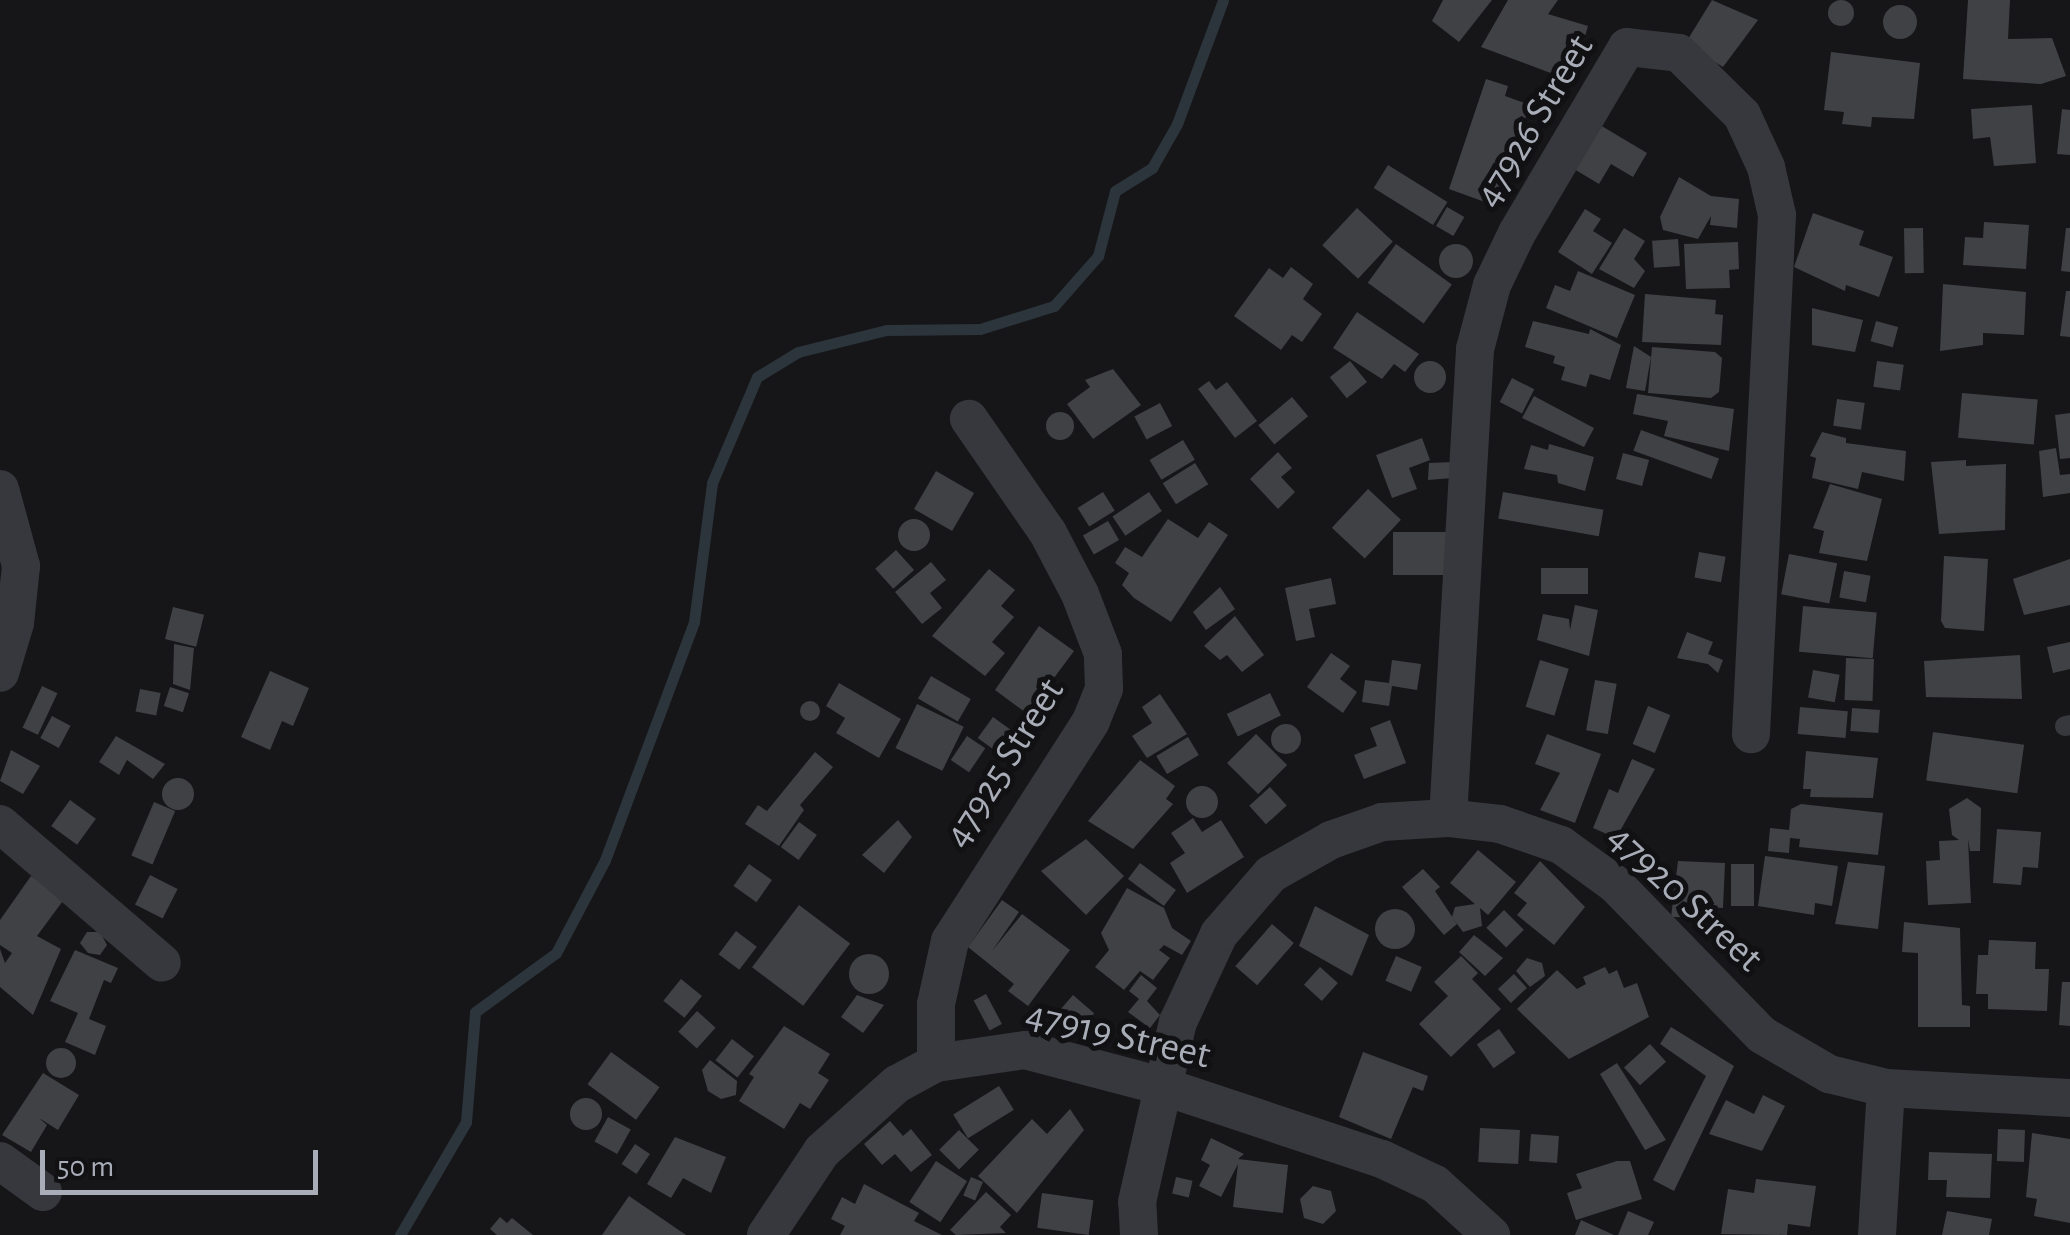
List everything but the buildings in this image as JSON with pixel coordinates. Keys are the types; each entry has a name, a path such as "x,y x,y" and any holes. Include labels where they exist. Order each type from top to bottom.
{"street":[{"name":"47926 Street","path":"1448,818 1474,349 1492,285 1517,233 1627,46 1648,44 1679,53 1742,115 1766,167 1776,215 1751,734"},
{"name":"47925 Street","path":"936,1063 936,1004 950,941 1091,721 1104,688 1103,654 1080,594 1048,533 969,419"},
{"path":"0,489 21,566 15,623 0,673"},
{"name":"47920 Street","path":"1139,1235 1137,1202 1178,1022 1219,934 1271,874 1331,840 1382,822 1448,818 1500,824 1561,845 1616,885 1762,1035 1829,1074 1886,1088 2070,1098"},
{"path":"0,824 162,963"},
{"name":"47919 Street","path":"766,1235 822,1151 897,1084 936,1063 1025,1050 1162,1086 1382,1159 1435,1184 1491,1235"},
{"path":"1877,1235 1886,1088"},
{"path":"0,1161 43,1192"}],"waterway":[{"path":"400,1235 466,1122 475,1012 556,953 605,860 694,622 712,483 757,377 798,352 886,330 980,329 1054,306 1098,256 1115,191 1152,168 1177,124 1223,0"}]}
